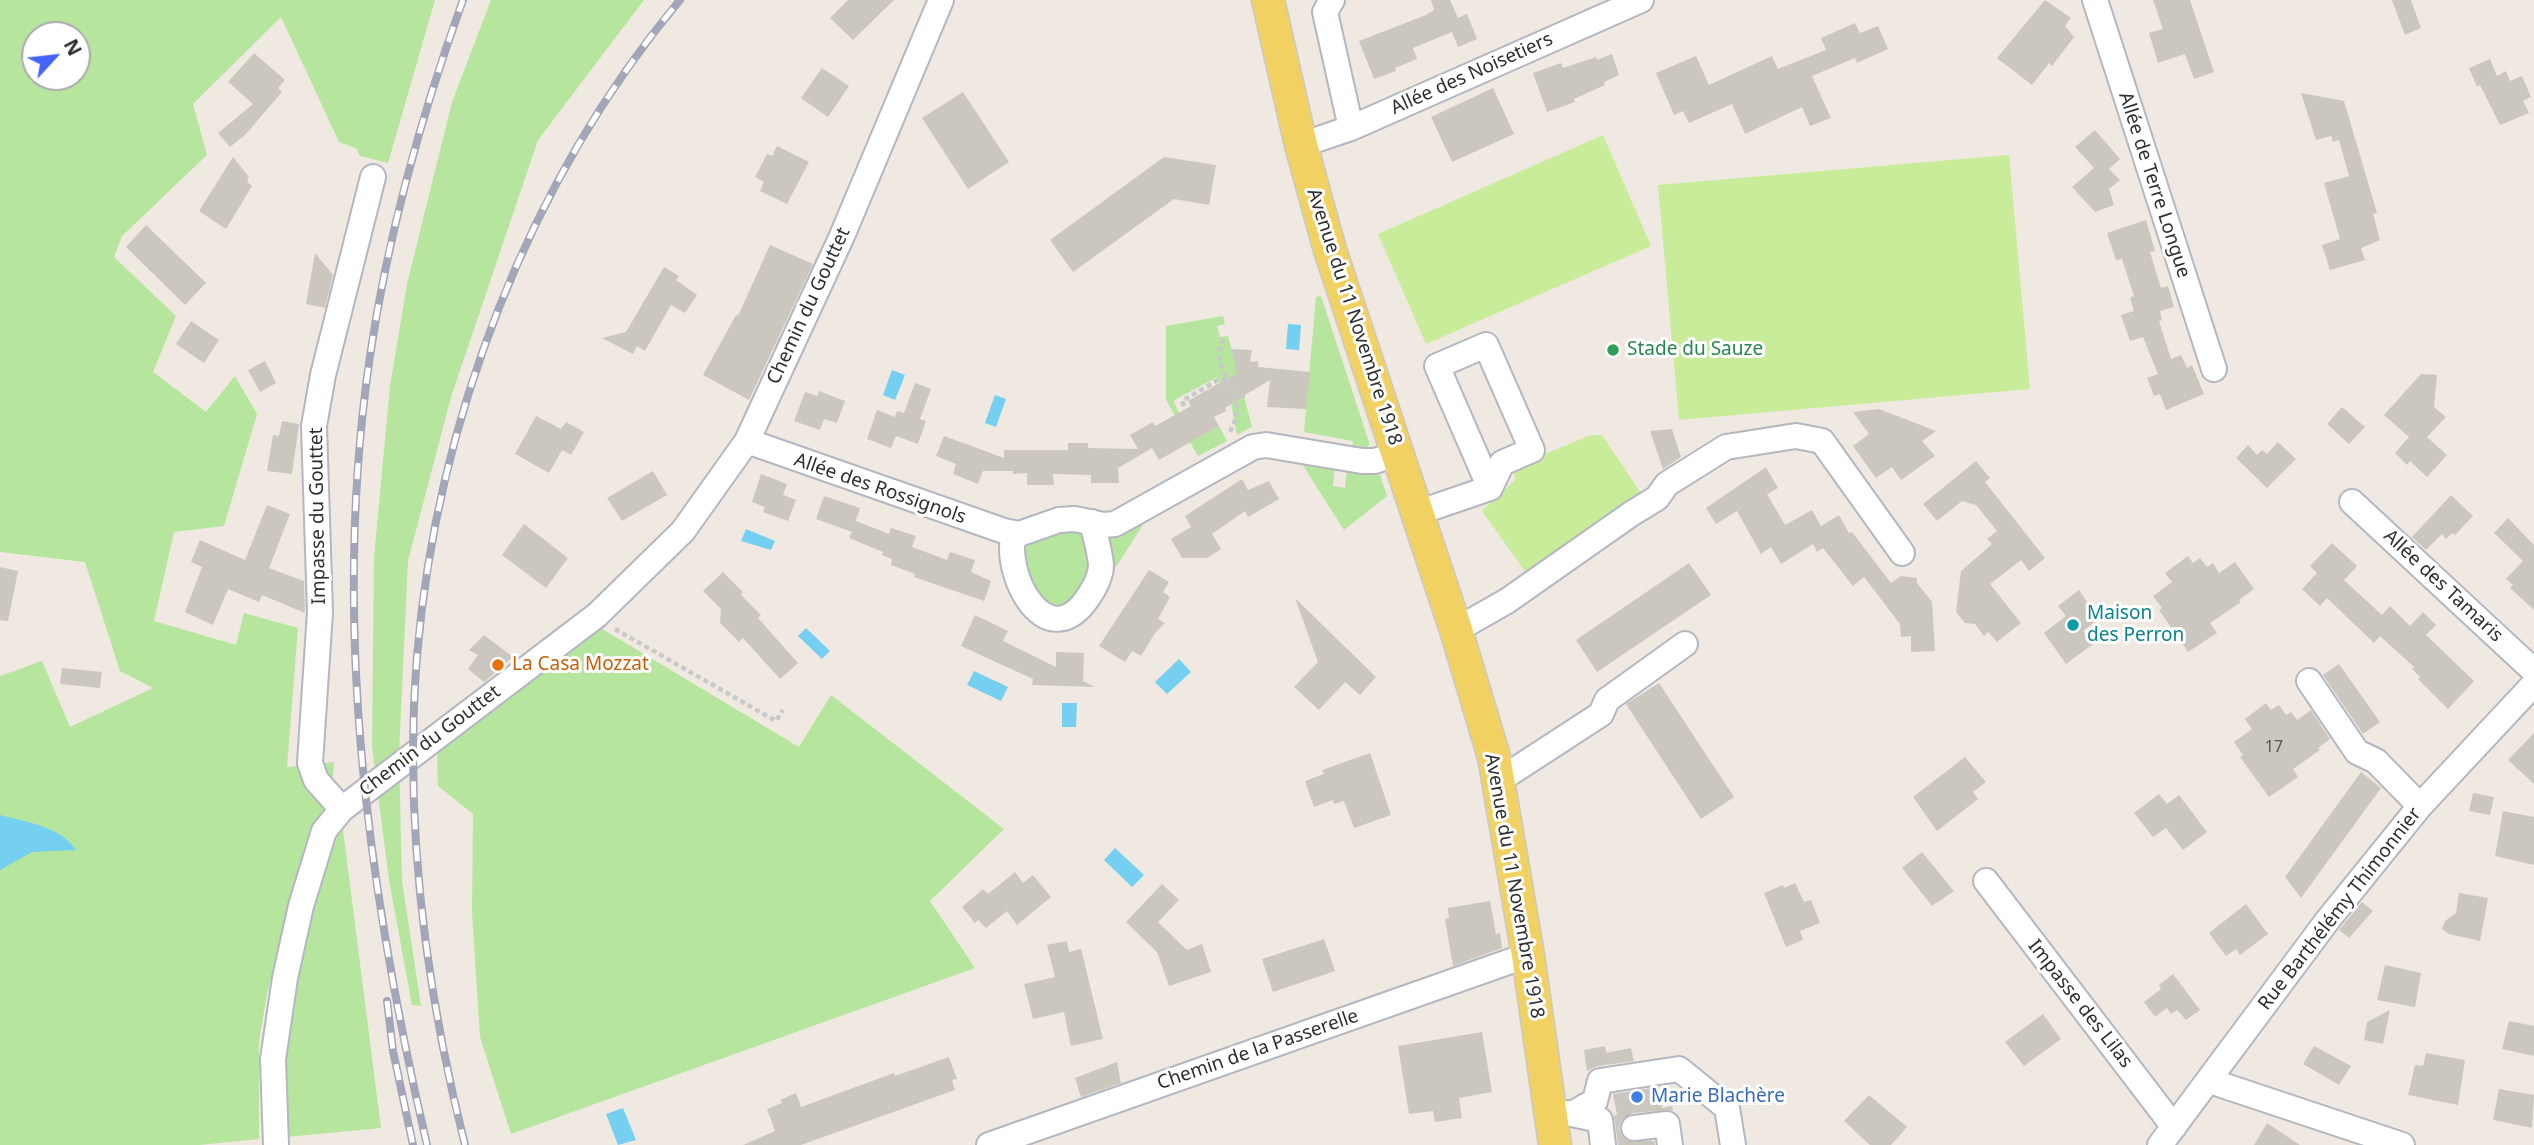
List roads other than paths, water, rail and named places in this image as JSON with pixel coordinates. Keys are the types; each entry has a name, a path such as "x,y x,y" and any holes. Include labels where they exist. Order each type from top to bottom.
{"main road":[{"name":"Avenue du 11 Novembre 1918","path":"1268,0 1301,145 1329,250 1456,630 1481,710 1499,781 1528,956 1561,1112 1555,1145"}],"street":[{"name":"Chemin du Gouttet","path":"276,1145 273,1059 285,978 301,906 324,831 342,808 597,615 683,531 747,441 842,236 941,0"},
{"path":"1332,0 1325,12 1351,128"},
{"name":"Allée des Noisetiers","path":"1301,145 1351,128 1641,0"},
{"name":"Allée de Terre Longue","path":"2095,0 2214,369"},
{"name":"Impasse du Gouttet","path":"342,808 316,780 310,763 320,612 314,426 323,375 373,177"},
{"path":"1417,513 1490,488 1502,464 1532,450 1486,345 1437,366 1490,488"},
{"path":"1456,630 1507,601 1657,498 1667,484 1726,447 1796,436 1822,441 1902,553"},
{"name":"Allée des Rossignols","path":"747,441 966,519 1014,533"},
{"path":"1092,522 1101,566 1099,577 1082,606 1074,614 1062,618 1040,614 1029,603 1013,563 1011,554 1014,533 1024,533 1059,520 1075,519 1092,522 1103,525 1115,524 1253,447 1292,449 1363,461 1376,461 1398,453"},
{"name":"Allée des Tamaris","path":"2352,502 2534,671"},
{"path":"1499,781 1601,714 1607,700 1685,644"},
{"path":"2309,681 2357,751 2375,761 2420,806"},
{"name":"Rue Barthélémy Thimonnier","path":"2167,1136 2327,921 2420,806 2534,684"},
{"name":"Impasse des Lilas","path":"1986,881 2167,1136"},
{"name":"Chemin de la Passerelle","path":"989,1145 1028,1139 1528,956"},
{"path":"1561,1112 1595,1101 1600,1082 1679,1069 1727,1108 1733,1145"},
{"path":"2210,1078 2219,1084 2402,1145"},
{"path":"1561,1112 1600,1120 1635,1137 1667,1124 1670,1145"},
{"path":"1600,1120 1603,1145"}],"water":[{"path":"1288,324 1301,325 1299,350 1286,349"},
{"path":"892,370 905,375 895,400 883,395"},
{"path":"995,395 1006,399 996,427 985,423"},
{"path":"746,529 775,541 771,550 741,541"},
{"path":"806,628 830,651 822,659 798,636"},
{"path":"1179,659 1191,672 1167,694 1155,682"},
{"path":"974,671 1008,687 1001,701 967,685"},
{"path":"1062,703 1077,703 1076,727 1062,727"},
{"path":"0,815 52,830 70,842 76,850 32,852 0,870"},
{"path":"1115,848 1144,875 1132,887 1104,860"},
{"path":"623,1108 636,1140 618,1145 606,1114"}],"railway":[{"path":"427,1145 387,950 372,852 361,753 355,654 354,554 359,455 377,310 407,176 433,87 463,0"},
{"path":"465,1145 429,964 416,841 414,717 417,656 428,568 445,480 469,393 499,308 535,225 578,146 626,71 680,0"},
{"path":"387,1001 393,1051 413,1145"}],"place":[{"name":"Stade du Sauze","path":"1613,350"},
{"name":"Maison des Perron","path":"2073,625"},
{"name":"La Casa Mozzat","path":"498,665"},
{"name":"Marie Blachère","path":"1637,1097"}]}
